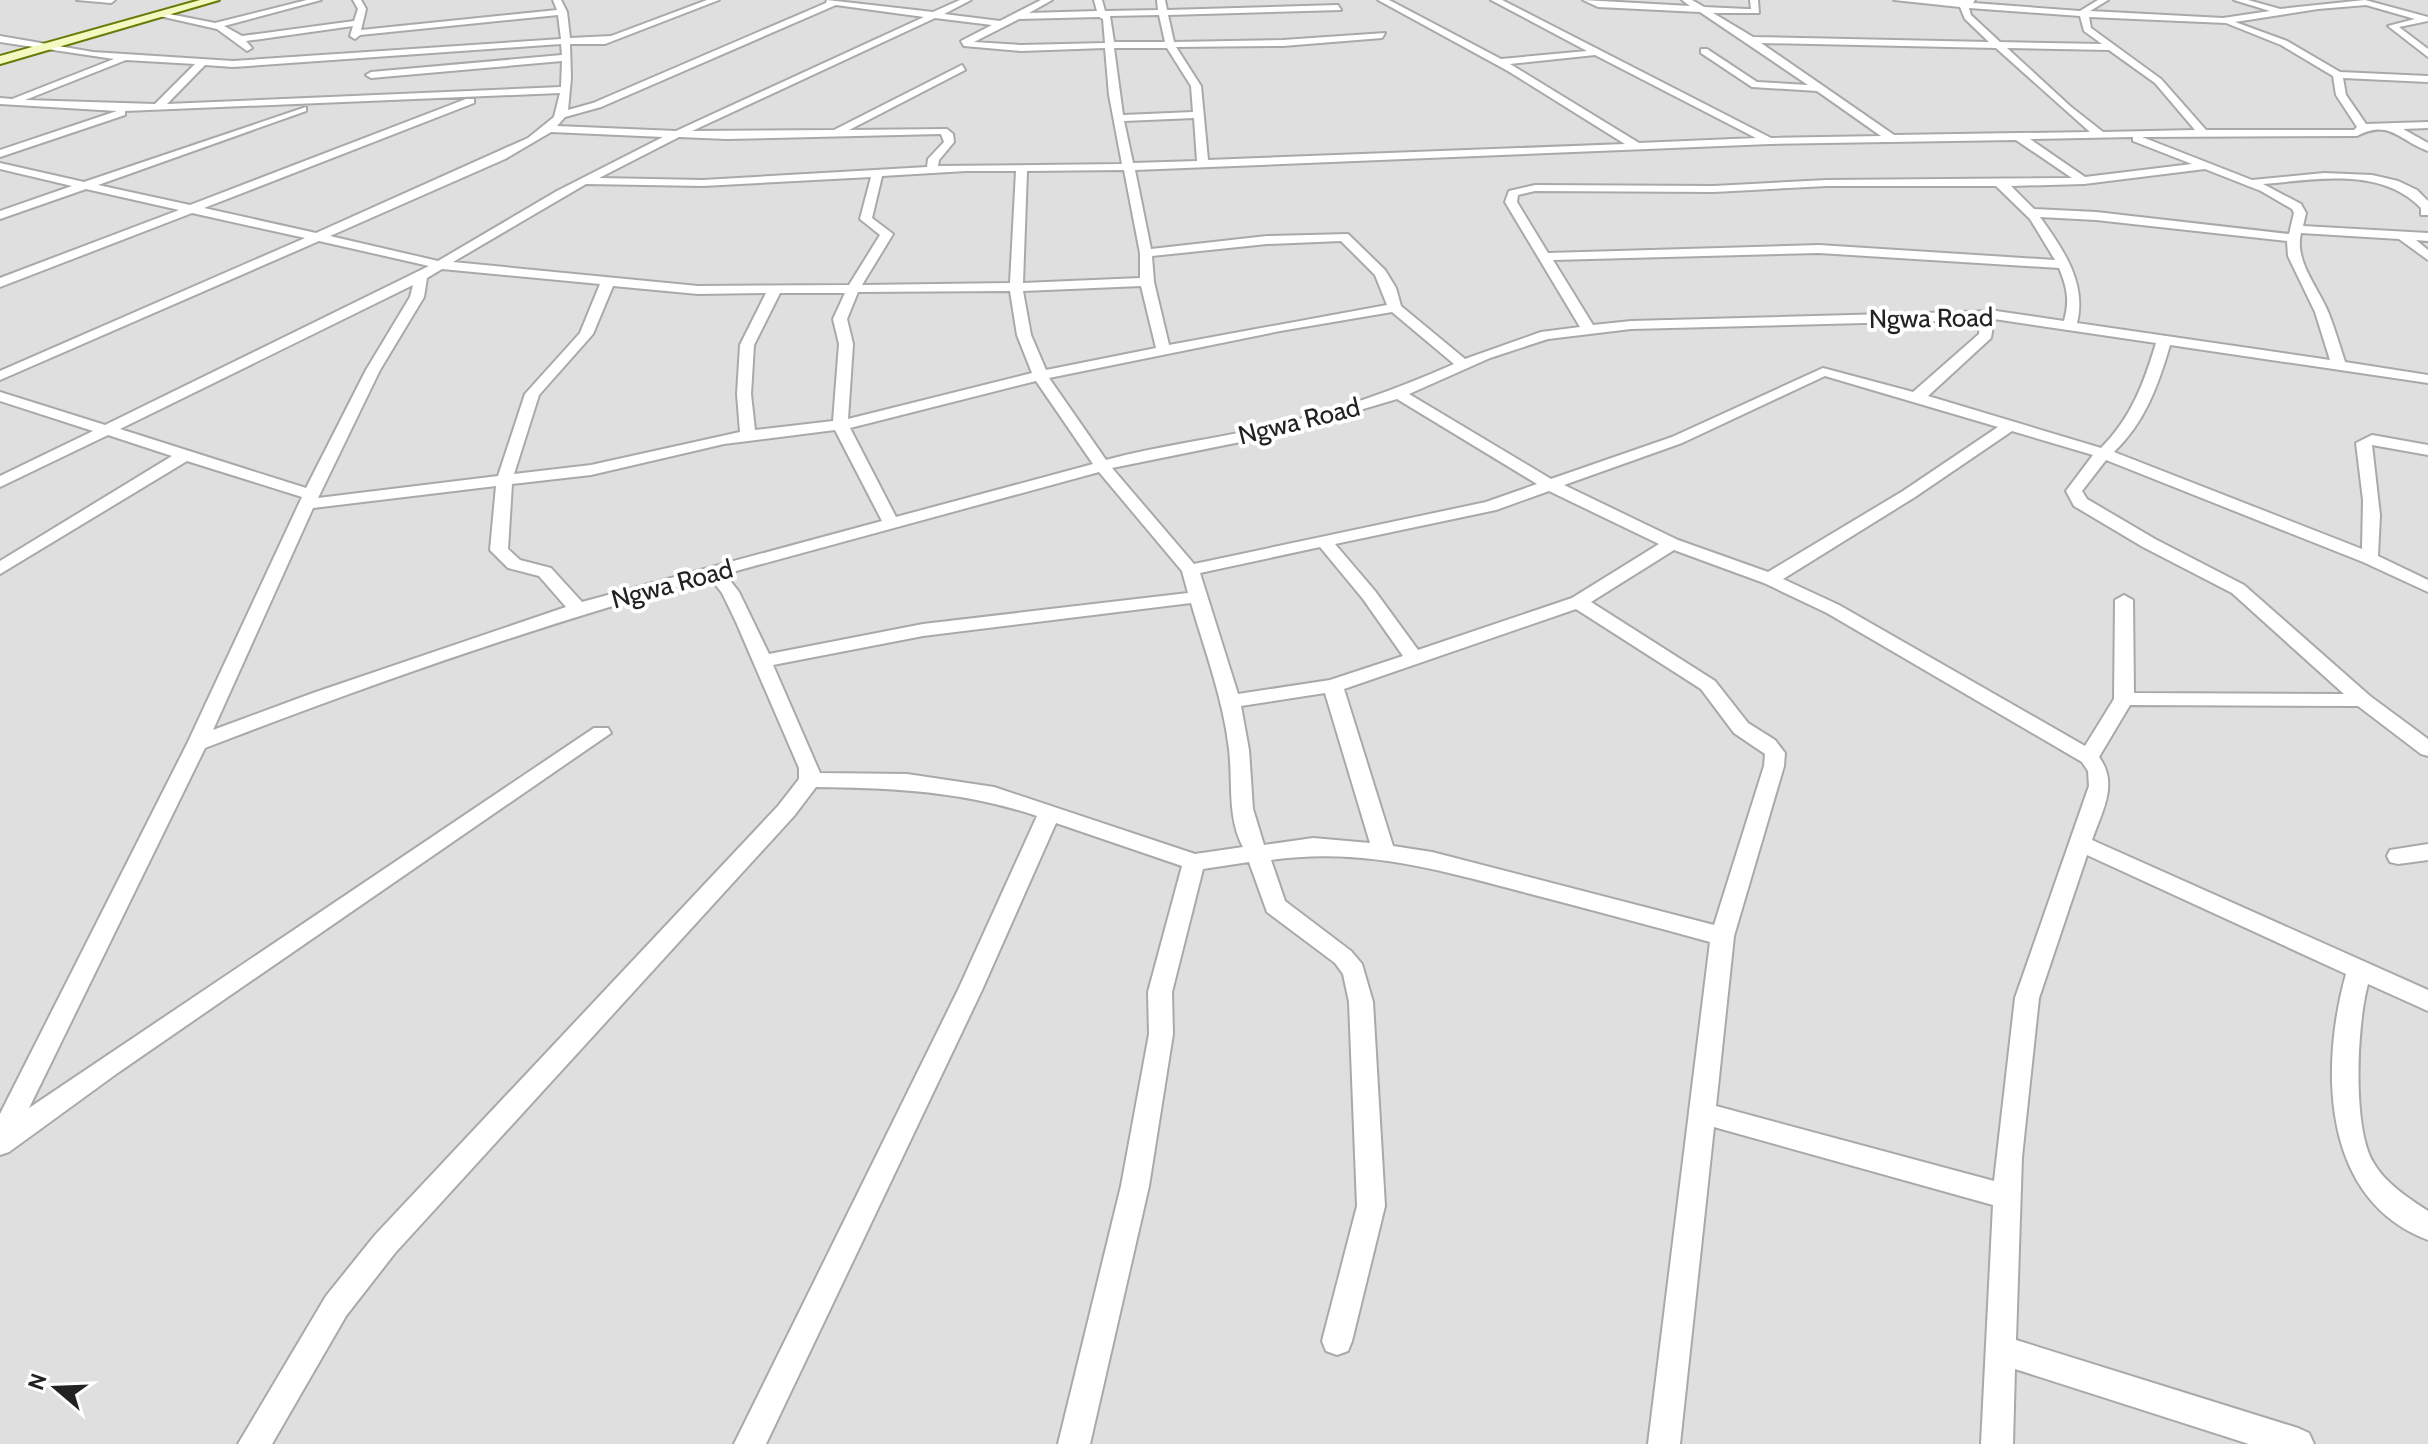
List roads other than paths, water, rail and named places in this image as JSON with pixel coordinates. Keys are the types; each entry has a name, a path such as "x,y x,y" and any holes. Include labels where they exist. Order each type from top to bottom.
{"street":[{"path":"81,0 111,0"},
{"path":"0,60 213,0"},
{"path":"214,26 317,0"},
{"path":"349,55 362,9 357,0"},
{"path":"371,75 566,56 715,0"},
{"path":"813,0 997,23"},
{"path":"0,482 421,276 583,181 967,0"},
{"path":"1048,0 997,23 964,43 1026,47 1170,45 1324,41 1382,35"},
{"path":"1098,0 1102,15 1107,18 1114,95 1146,253 1147,282 1164,352"},
{"path":"1160,0 1170,45 1193,80 1203,164"},
{"path":"1382,0 1498,62 1636,146"},
{"path":"1495,0 1770,141"},
{"path":"1587,0 1598,4 1755,11 1754,0"},
{"path":"1686,0 1751,40 1890,137"},
{"path":"1898,0 2223,21 2326,5 2365,3"},
{"path":"2104,0 2086,9 2087,29 2158,81 2203,133"},
{"path":"2238,0 2284,12"},
{"path":"2355,0 2428,19"},
{"path":"0,376 501,157 546,129 561,115 597,105 838,1"},
{"path":"1969,3 1963,9 1968,17 2066,108 2101,135"},
{"path":"241,39 562,4 566,56 561,115"},
{"path":"1015,16 1338,8"},
{"path":"159,15 214,26 241,39 247,47 243,63"},
{"path":"2428,19 2392,26 2428,54"},
{"path":"2223,21 2284,43 2338,75 2428,79"},
{"path":"0,39 124,58 201,64 615,38"},
{"path":"1751,40 2109,47"},
{"path":"1704,51 1714,61 1755,85 1819,88"},
{"path":"1498,62 1596,53"},
{"path":"3,103 124,58"},
{"path":"158,107 201,64"},
{"path":"831,134 962,68"},
{"path":"2338,75 2341,95 2363,127"},
{"path":"3,103 137,108 564,90"},
{"path":"0,283 487,94"},
{"path":"0,215 322,102"},
{"path":"0,154 137,108"},
{"path":"1120,118 1198,115"},
{"path":"2363,127 2428,125"},
{"path":"2391,126 2428,148"},
{"path":"583,181 703,183 932,170 1128,167 1890,137 2357,133 2363,131 2363,127"},
{"path":"546,129 748,137 943,131 948,134 949,142 934,159 932,170"},
{"path":"2126,134 2249,182 2297,207 2300,213 2294,256 2322,312 2339,365"},
{"path":"2018,136 2084,181"},
{"path":"0,166 441,265 608,282 689,289 1016,287 1147,282"},
{"path":"1588,329 1511,202 1511,195 1516,192 1535,188 1714,189 1827,183 2084,181 2206,166"},
{"path":"1022,167 1016,287 1024,335 1041,377 1102,466 1190,570 1230,701 1239,750 1242,809 1248,836 1257,852 1275,906 1343,957 1354,971 1361,1002 1371,1206 1337,1341"},
{"path":"877,174 866,219 887,234 853,289 840,319 846,344 840,424 892,525"},
{"path":"2249,182 2342,178 2392,180 2420,198 2427,207 2425,212"},
{"path":"1999,183 2033,213 2061,264 2074,292 2070,324"},
{"path":"2033,213 2295,233 2428,237"},
{"path":"2403,236 2428,256"},
{"path":"1146,253 1257,240 1344,237 1380,273 1395,308 1464,365"},
{"path":"1543,257 1819,249 2061,264"},
{"path":"0,1142 197,744 309,500 373,370 417,297 421,276"},
{"path":"578,609 545,572 514,564 499,550 504,482 532,394 586,334 608,282"},
{"path":"748,435 744,394 747,345 775,289"},
{"path":"0,396 185,455 309,500 504,482 612,466 685,446 840,424 1041,377 1280,327 1395,308"},
{"path":"1921,397 1920,393 1986,335 1987,315"},
{"name":"Ngwa Road","path":"197,744 320,697 578,609 1102,466 1275,430 1398,394 1528,339 1588,329 1987,315 2070,324 2428,379"},
{"path":"2165,338 2150,387 2137,414 2076,487 2074,491 2080,502 2149,543 2238,589 2363,700 2428,749"},
{"path":"1190,570 1490,506 1677,440 1823,372 1845,374 2102,453 2369,558 2428,587"},
{"path":"1398,394 1550,485 1672,544 1770,579 1833,609 2089,757 2098,770 2100,786 2027,998 2008,1197 1997,1444"},
{"path":"1770,579 1909,494 2010,425"},
{"path":"2369,558 2373,539 2371,490 2364,443 2372,440 2428,450"},
{"path":"0,569 185,455"},
{"path":"1325,543 1369,595 1413,657"},
{"path":"1230,701 1333,686 1578,602 1672,544"},
{"path":"254,1444 336,1306 385,1244 786,811 810,780 809,768 730,592 715,573"},
{"path":"760,662 923,630 1197,597"},
{"path":"2089,757 2124,699 2124,600"},
{"path":"1578,602 1708,685 1741,728 1775,753 1774,766 1722,936 1664,1444"},
{"path":"1333,686 1384,853"},
{"path":"2124,699 2363,700"},
{"path":"0,1142 601,733"},
{"path":"810,780 907,781 994,794 1050,811 1141,847 1194,862 1313,846 1432,860 1722,936"},
{"path":"750,1444 970,990 1050,811"},
{"path":"2080,843 2428,1001"},
{"path":"2398,856 2428,852"},
{"path":"1074,1444 1135,1186 1161,1034 1160,992 1194,862"},
{"path":"2359,971 2351,993 2347,1021 2349,1140 2362,1170 2389,1199 2428,1227"},
{"path":"1703,1113 2008,1197"},
{"path":"2002,1350 2298,1444"}]}
